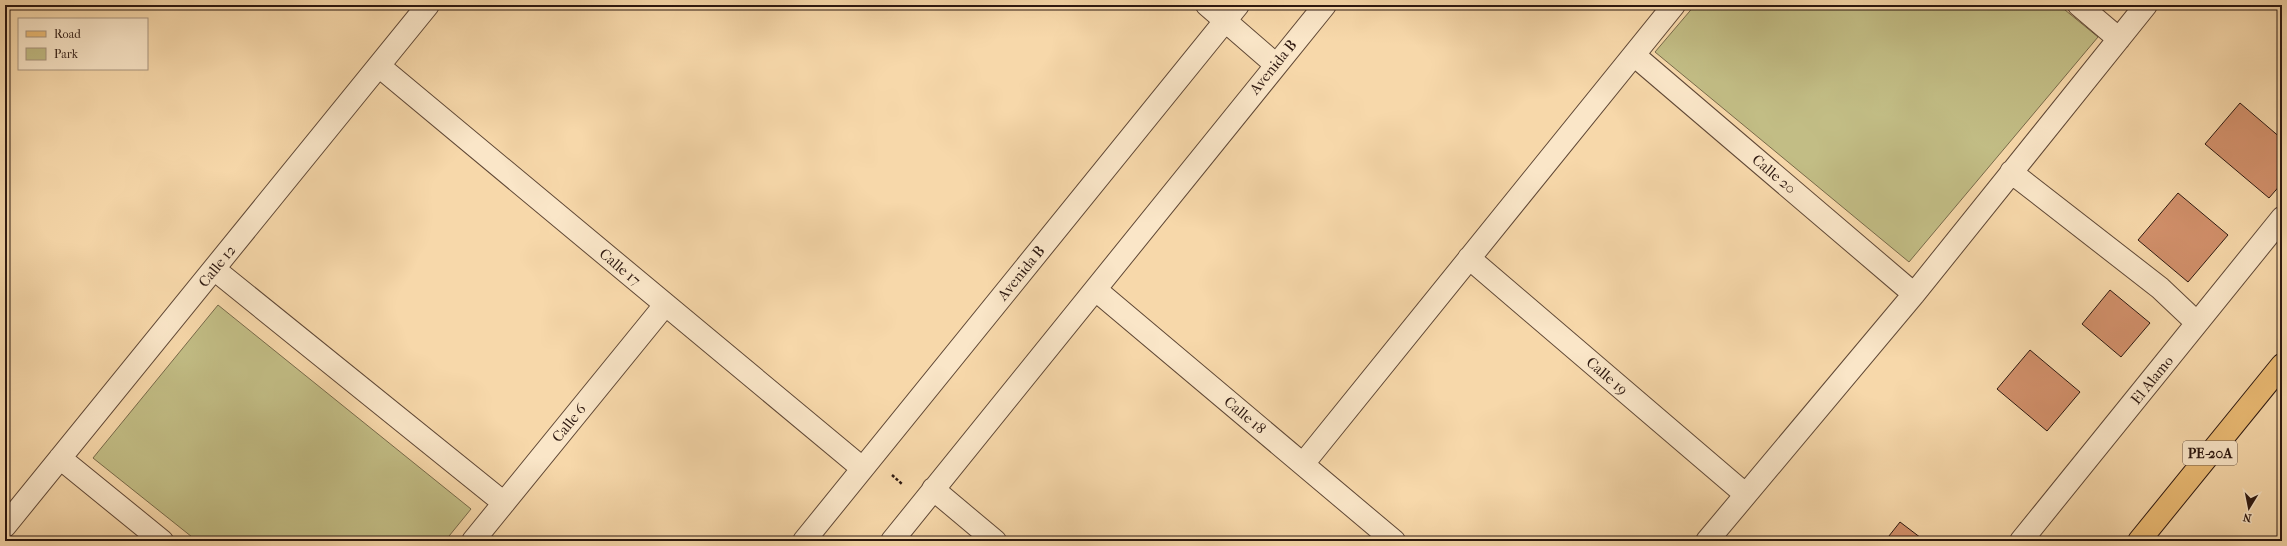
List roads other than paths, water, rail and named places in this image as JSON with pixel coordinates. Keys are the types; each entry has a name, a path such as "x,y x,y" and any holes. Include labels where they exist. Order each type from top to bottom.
{"main road":[{"name":"PE-20A","path":"2139,541 2282,364"}],"street":[{"name":"Calle 12","path":"5,526 428,5"},
{"path":"1206,5 1232,13 1275,64"},
{"name":"Avenida B","path":"892,541 1096,290 1275,64 1324,5"},
{"path":"1302,464 1674,5"},
{"path":"2079,5 2119,39"},
{"path":"1707,541 1914,294 2146,5"},
{"name":"Avenida B","path":"804,541 1232,13"},
{"name":"Calle 20","path":"1634,55 1914,294"},
{"name":"Calle 17","path":"379,66 665,305 867,462"},
{"path":"2011,172 2160,288 2197,323"},
{"name":"El Alamo","path":"2021,541 2282,218"},
{"name":"Calle 19","path":"1469,258 1745,494"},
{"path":"214,269 504,503"},
{"name":"Calle 18","path":"1096,290 1394,541"},
{"name":"Calle 6","path":"473,541 665,305"},
{"path":"60,458 162,541"},
{"path":"928,496 995,541"}]}
